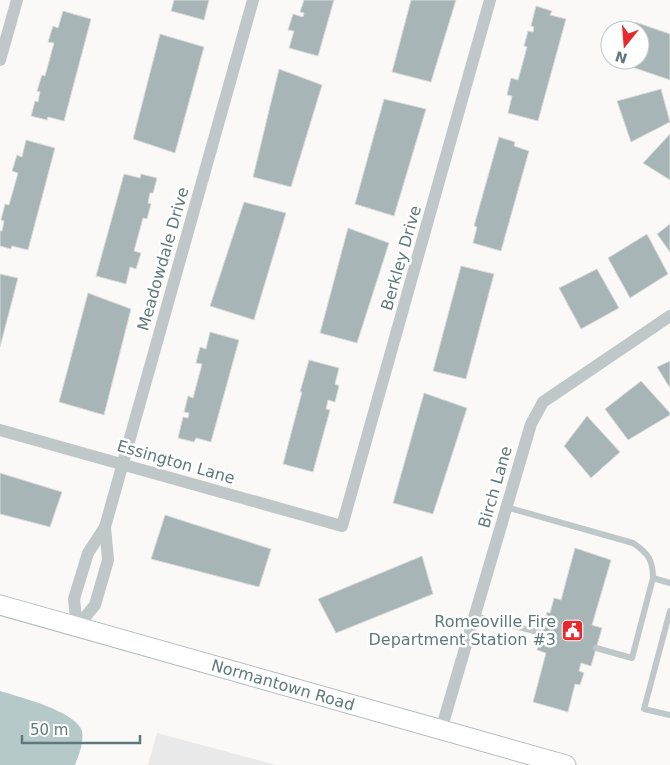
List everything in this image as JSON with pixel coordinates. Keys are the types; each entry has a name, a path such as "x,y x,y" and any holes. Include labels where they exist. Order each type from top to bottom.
{"street":[{"path":"0,60 17,0"},
{"name":"Meadowdale Drive","path":"77,627 74,599 88,553 105,528 253,0"},
{"name":"Berkley Drive","path":"342,526 490,0"},
{"name":"Birch Lane","path":"441,730 531,424 543,402 670,316"},
{"name":"Essington Lane","path":"0,430 342,526"},
{"name":"Meadowdale Drive","path":"77,627 95,605 108,560 105,528"},
{"name":"Normantown Road","path":"0,605 566,765"}],"lane":[{"path":"506,506 633,543 649,557 654,578 632,658 596,648"},
{"path":"654,578 670,583"},
{"path":"670,611 644,709 670,715"},
{"path":"474,616 542,633"}],"shaded area":[{"path":"0,691 58,711 78,724 82,731 82,740 80,753 75,765 0,765"},
{"path":"157,733 276,765 148,765"}],"building":[{"path":"174,0 209,0 204,20 171,11"},
{"path":"304,0 334,0 318,56 289,48 294,31 288,30 293,14 303,17 304,13 300,12"},
{"path":"411,0 456,0 431,82 392,72"},
{"path":"536,6 552,11 550,15 566,19 538,121 508,113 512,96 507,95 511,78 518,80 527,47 524,46 528,31 533,32 534,27 531,26"},
{"path":"63,11 91,19 64,121 48,117 47,120 31,116 35,101 38,102 40,92 37,91 42,75 45,76 54,43 48,42 53,26 58,28"},
{"path":"650,27 670,34 670,80 641,70 650,70"},
{"path":"160,34 204,47 175,153 133,139"},
{"path":"279,69 322,85 291,187 253,177"},
{"path":"661,89 670,122 631,142 617,101"},
{"path":"384,99 426,109 394,216 355,204"},
{"path":"670,134 670,180 643,163"},
{"path":"499,137 515,142 514,146 529,151 501,251 473,243 477,227 474,226"},
{"path":"26,140 55,148 28,250 12,246 11,249 0,246 0,231 2,231 4,221 1,220 5,204 9,205 18,173 12,171 17,155 22,157"},
{"path":"124,174 140,178 141,174 157,178 153,193 150,193 148,203 151,204 147,219 143,218 134,251 141,253 136,269 130,267 126,284 96,276"},
{"path":"244,202 286,213 254,320 210,306"},
{"path":"670,224 670,252 657,234"},
{"path":"348,228 389,243 357,343 320,333"},
{"path":"647,234 668,274 630,298 608,258"},
{"path":"461,266 494,274 466,379 433,371"},
{"path":"597,269 619,308 581,329 559,288"},
{"path":"0,274 18,278 0,347"},
{"path":"88,293 131,309 104,415 59,402"},
{"path":"210,332 239,340 211,442 196,438 194,442 178,438 183,417 188,418 189,413 184,412 188,396 193,398 202,364 196,363 200,347 206,349"},
{"path":"309,360 339,368 335,384 339,386 335,402 328,400 326,409 330,410 313,472 283,464"},
{"path":"670,361 670,388 657,367"},
{"path":"641,381 670,415 628,440 605,409"},
{"path":"424,393 467,408 433,514 393,503"},
{"path":"587,416 620,452 591,478 564,446"},
{"path":"0,473 62,492 50,527 0,514"},
{"path":"165,515 271,549 259,587 151,559"},
{"name":"Romeoville Fire Department Station #3","path":"575,548 611,560 592,625 602,628 591,666 581,663 579,671 584,673 580,685 575,684 568,712 533,702 546,653 537,650 547,612 550,613 554,598 561,600"},
{"path":"422,556 433,594 336,633 318,599"}],"place":[{"name":"Romeoville Fire Department Station #3","path":"572,630"}]}
